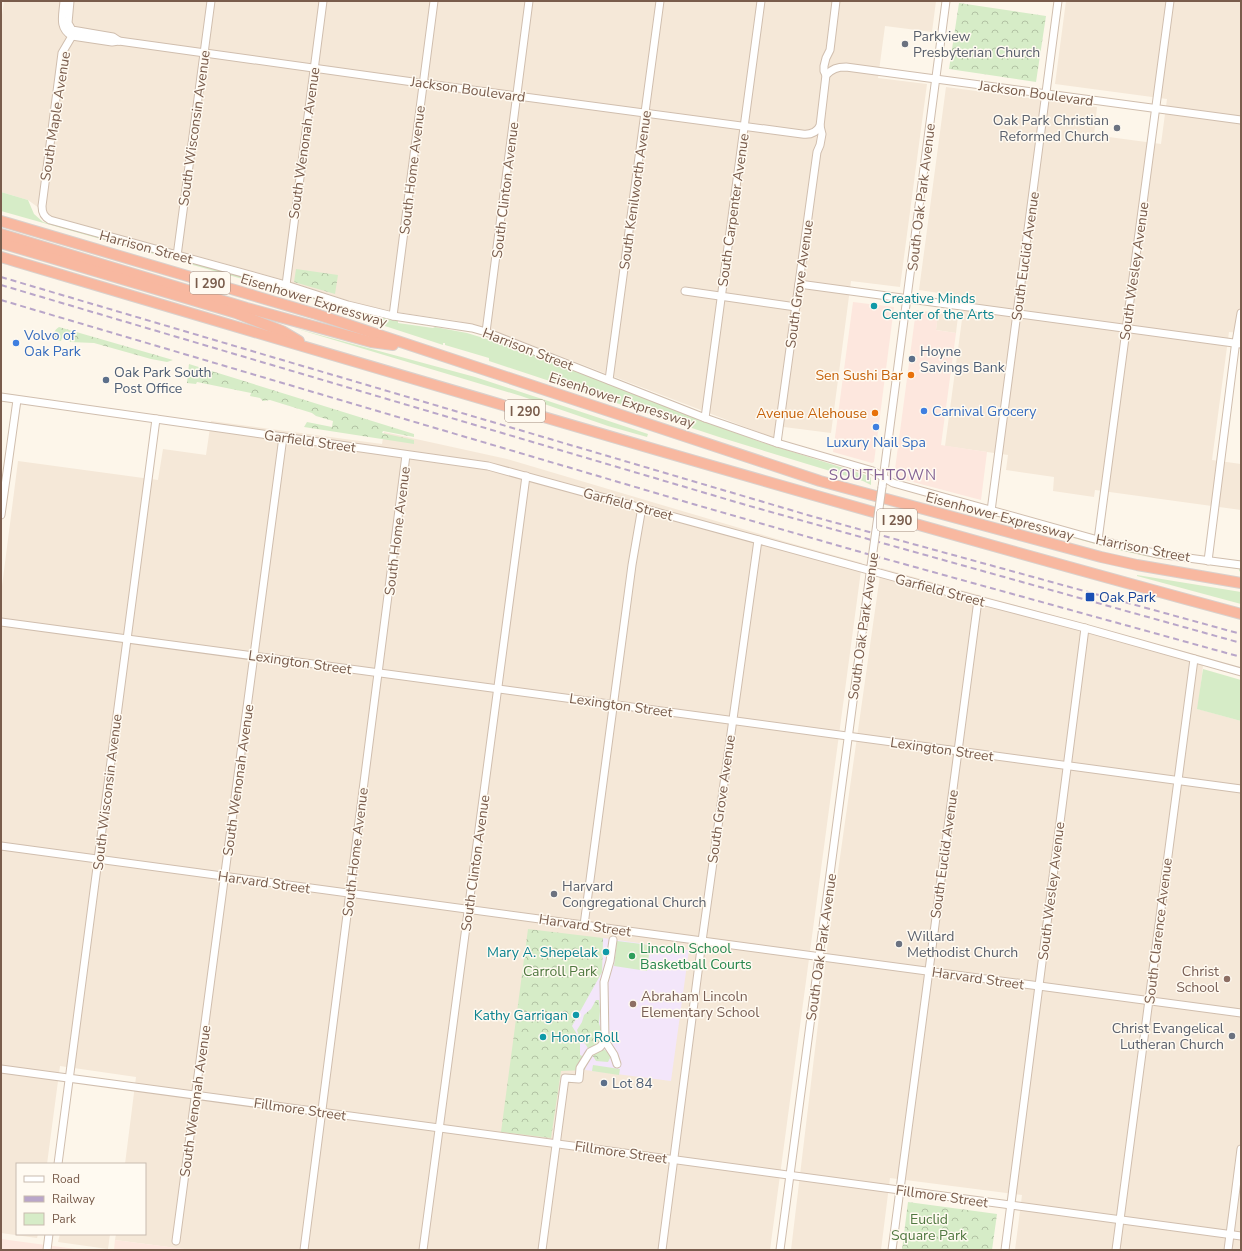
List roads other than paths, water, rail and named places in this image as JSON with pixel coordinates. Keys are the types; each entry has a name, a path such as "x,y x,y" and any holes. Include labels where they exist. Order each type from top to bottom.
{"highway":[{"name":"Eisenhower Expressway","path":"1,221 309,312 820,481 1101,557 1137,565 1241,583"},
{"path":"1,234 268,314 371,342 419,348"},
{"path":"1,243 236,313 282,330 312,349"},
{"name":"I 290","path":"1,257 892,518 1241,614"}],"street":[{"name":"South Maple Avenue","path":"42,212 62,53 73,34 67,33 62,26 64,1"},
{"path":"70,1 68,23 73,34"},
{"name":"South Wisconsin Avenue","path":"177,256 212,1"},
{"name":"South Wenonah Avenue","path":"286,285 323,1"},
{"name":"South Home Avenue","path":"393,316 434,1"},
{"name":"South Clinton Avenue","path":"486,332 529,1"},
{"name":"South Kenilworth Avenue","path":"609,380 660,1"},
{"name":"South Carpenter Avenue","path":"705,418 761,1"},
{"name":"South Grove Avenue","path":"777,443 817,152 822,134 818,128 826,75 824,66 830,50 836,1"},
{"name":"South Oak Park Avenue","path":"780,1250 908,298 946,1"},
{"name":"South Euclid Avenue","path":"991,510 1058,1"},
{"name":"South Wesley Avenue","path":"1098,540 1170,1"},
{"name":"Jackson Boulevard","path":"73,34 112,42 119,41 807,134 818,128"},
{"name":"Jackson Boulevard","path":"826,75 832,70 840,67 846,67 1241,120"},
{"name":"Harrison Street","path":"42,212 46,218 50,220 286,285 348,305 393,316 472,328 486,332 705,418 777,443 873,472 894,483 1098,540 1158,554 1241,565"},
{"path":"799,284 1239,344"},
{"path":"686,291 796,307"},
{"path":"1208,561 1239,344 1241,313"},
{"name":"Garfield Street","path":"1,397 488,466 758,540 871,568 978,600 1085,628 1241,672"},
{"path":"1,515 17,400"},
{"name":"South Wisconsin Avenue","path":"58,1163 156,419"},
{"name":"South Wenonah Avenue","path":"176,1241 283,437"},
{"name":"South Home Avenue","path":"304,1250 406,455"},
{"name":"South Clinton Avenue","path":"423,1250 526,476"},
{"path":"584,925 632,565 642,507"},
{"name":"South Grove Avenue","path":"662,1250 702,941 758,540"},
{"name":"South Euclid Avenue","path":"892,1250 978,600"},
{"name":"Lexington Street","path":"1,622 1241,789"},
{"name":"South Wesley Avenue","path":"1005,1250 1085,628"},
{"name":"South Clarence Avenue","path":"1116,1250 1194,659"},
{"name":"Harvard Street","path":"1,846 1241,1013"},
{"path":"613,940 610,962 604,982 605,1041 614,1055 617,1064"},
{"path":"542,1250 565,1078 579,1079 580,1068 590,1052 600,1048 605,1041"},
{"name":"Fillmore Street","path":"1,1069 1241,1236"},
{"path":"1228,1250 1241,1149"},
{"path":"47,1250 49,1235"}],"railway":[{"path":"1,277 811,516 1241,634"},
{"path":"1,285 746,505 1241,643"},
{"path":"1,300 693,504 864,553 1241,657"}],"place":[{"name":"Parkview Presbyterian Church","path":"905,44"},
{"name":"Oak Park Christian Reformed Church","path":"1117,128"},
{"name":"Creative Minds Center of the Arts","path":"874,306"},
{"name":"Volvo of Oak Park","path":"16,343"},
{"name":"Hoyne Savings Bank","path":"912,359"},
{"name":"Sen Sushi Bar","path":"911,375"},
{"name":"Oak Park South Post Office","path":"106,380"},
{"name":"Carnival Grocery","path":"924,411"},
{"name":"Avenue Alehouse","path":"875,413"},
{"name":"Luxury Nail Spa","path":"876,427"},
{"name":"Oak Park","path":"1090,597"},
{"name":"Harvard Congregational Church","path":"554,894"},
{"name":"Willard Methodist Church","path":"899,944"},
{"name":"Mary A. Shepelak","path":"606,952"},
{"name":"Lincoln School Basketball Courts","path":"632,956"},
{"name":"Christ School","path":"1227,979"},
{"name":"Abraham Lincoln Elementary School","path":"633,1004"},
{"name":"Kathy Garrigan","path":"576,1015"},
{"name":"Christ Evangelical Lutheran Church","path":"1232,1036"},
{"name":"Honor Roll","path":"543,1037"},
{"name":"Lot 84","path":"604,1083"}],"district":[{"name":"SOUTHTOWN","path":"883,475"}],"park label":[{"name":"Carroll Park","path":"560,971"},
{"name":"Euclid Square Park","path":"929,1228"}]}
